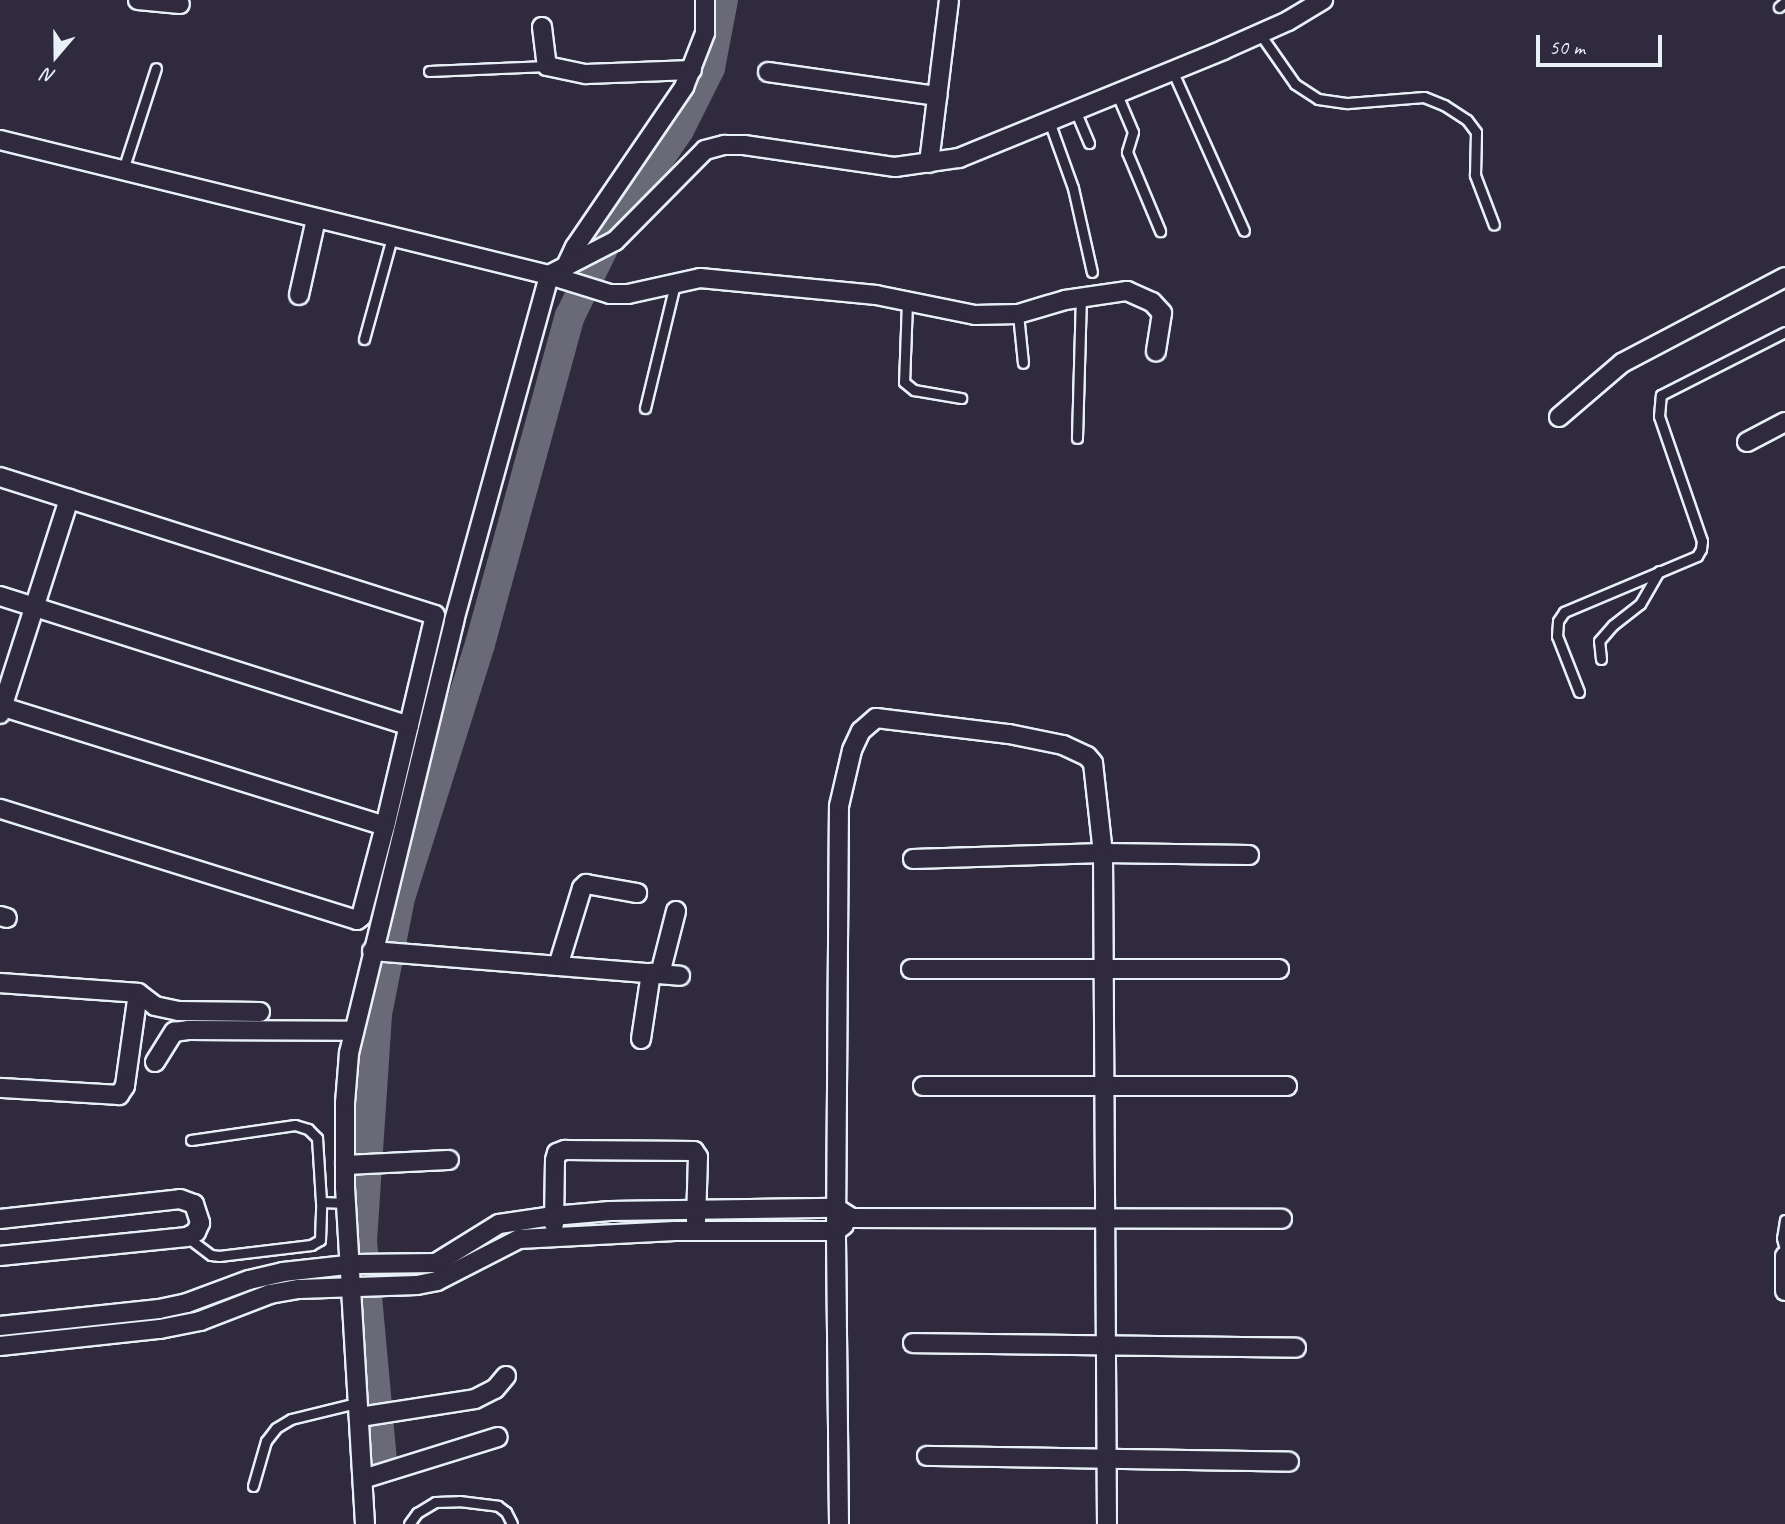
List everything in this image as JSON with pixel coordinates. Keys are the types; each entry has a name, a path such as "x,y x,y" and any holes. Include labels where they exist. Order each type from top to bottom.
{"street":[{"path":"138,0 180,4"},
{"path":"572,269 575,247 644,150 692,70 705,33 705,0"},
{"path":"929,163 949,0"},
{"path":"0,140 548,275 572,269 615,241 638,221 688,164 705,150 724,145 895,167 929,163 987,148 1259,34 1323,0"},
{"path":"542,27 547,66 596,74 692,70"},
{"path":"768,72 937,96"},
{"path":"299,295 316,219"},
{"path":"572,269 593,289 628,295 700,278 876,295 975,315 1018,314 1081,298 1127,291 1152,302 1162,317 1156,352"},
{"path":"365,1524 363,1479 370,1412 354,1287 347,1203 361,1164 345,1103 353,1031 376,951 454,621 548,275"},
{"path":"1559,417 1622,363 1785,277"},
{"path":"1747,442 1785,422"},
{"path":"0,477 436,615 385,826 361,917 357,920 0,809"},
{"path":"69,499 1,709 385,826"},
{"path":"0,596 409,726"},
{"path":"839,1524 836,1231 839,806 852,750 861,732 876,718 1009,734 1063,745 1087,756 1094,763 1103,853 1107,1524"},
{"path":"913,859 1103,853 1249,855"},
{"path":"558,966 582,888 586,884 637,894"},
{"path":"640,1039 655,973 676,911"},
{"path":"376,951 680,976"},
{"path":"911,970 1279,969"},
{"path":"0,983 138,993 155,1006 177,1011 260,1012"},
{"path":"0,1088 119,1095 125,1086 138,993"},
{"path":"155,1062 174,1032 353,1031"},
{"path":"923,1086 1287,1086"},
{"path":"555,1236 555,1160 557,1153 565,1150 694,1151 698,1157 695,1231"},
{"path":"361,1164 449,1160"},
{"path":"0,1219 180,1199 194,1204 200,1223 196,1232 187,1237 0,1256"},
{"path":"0,1326 159,1309 187,1303 249,1280 353,1265 436,1263 499,1224 553,1216 836,1208 852,1218 1282,1219"},
{"path":"0,1346 160,1329 200,1321 270,1294 299,1289 437,1282 506,1243 555,1236 695,1231 836,1231 852,1218"},
{"path":"1785,1256 1785,1290"},
{"path":"913,1343 1296,1348"},
{"path":"370,1412 475,1399 495,1389 506,1376"},
{"path":"363,1479 498,1437"},
{"path":"928,1457 1289,1462"}],"lane":[{"path":"1259,34 1295,84 1318,99 1348,103 1424,97 1444,105 1467,120 1476,132 1475,174 1494,225"},
{"path":"429,71 547,66"},
{"path":"122,172 156,68"},
{"path":"1172,69 1244,231"},
{"path":"1116,92 1133,132 1127,152 1160,231"},
{"path":"1075,110 1089,144"},
{"path":"1049,121 1073,188 1092,272"},
{"path":"364,339 392,237"},
{"path":"645,408 675,284"},
{"path":"1076,438 1081,298"},
{"path":"907,302 904,382 914,390 961,398"},
{"path":"1018,314 1023,363"},
{"path":"1579,692 1557,636 1558,621 1564,612 1697,556 1702,541 1659,416 1661,395 1785,332"},
{"path":"1601,659 1599,641 1613,625 1640,604 1658,571"},
{"path":"187,1237 211,1255 219,1256 312,1245 320,1240 321,1202 317,1138 308,1129 295,1125 191,1140"},
{"path":"321,1202 347,1203"},
{"path":"1785,1220 1782,1237 1785,1249"},
{"path":"253,1486 265,1441 276,1428 291,1419 370,1412"},
{"path":"409,1524 418,1513 435,1502 459,1501 498,1506 506,1512 512,1524"}],"waterway":[{"path":"382,1461 362,1241 377,1014 400,898 480,644 570,316 616,222 679,130 710,68 723,0"}]}
